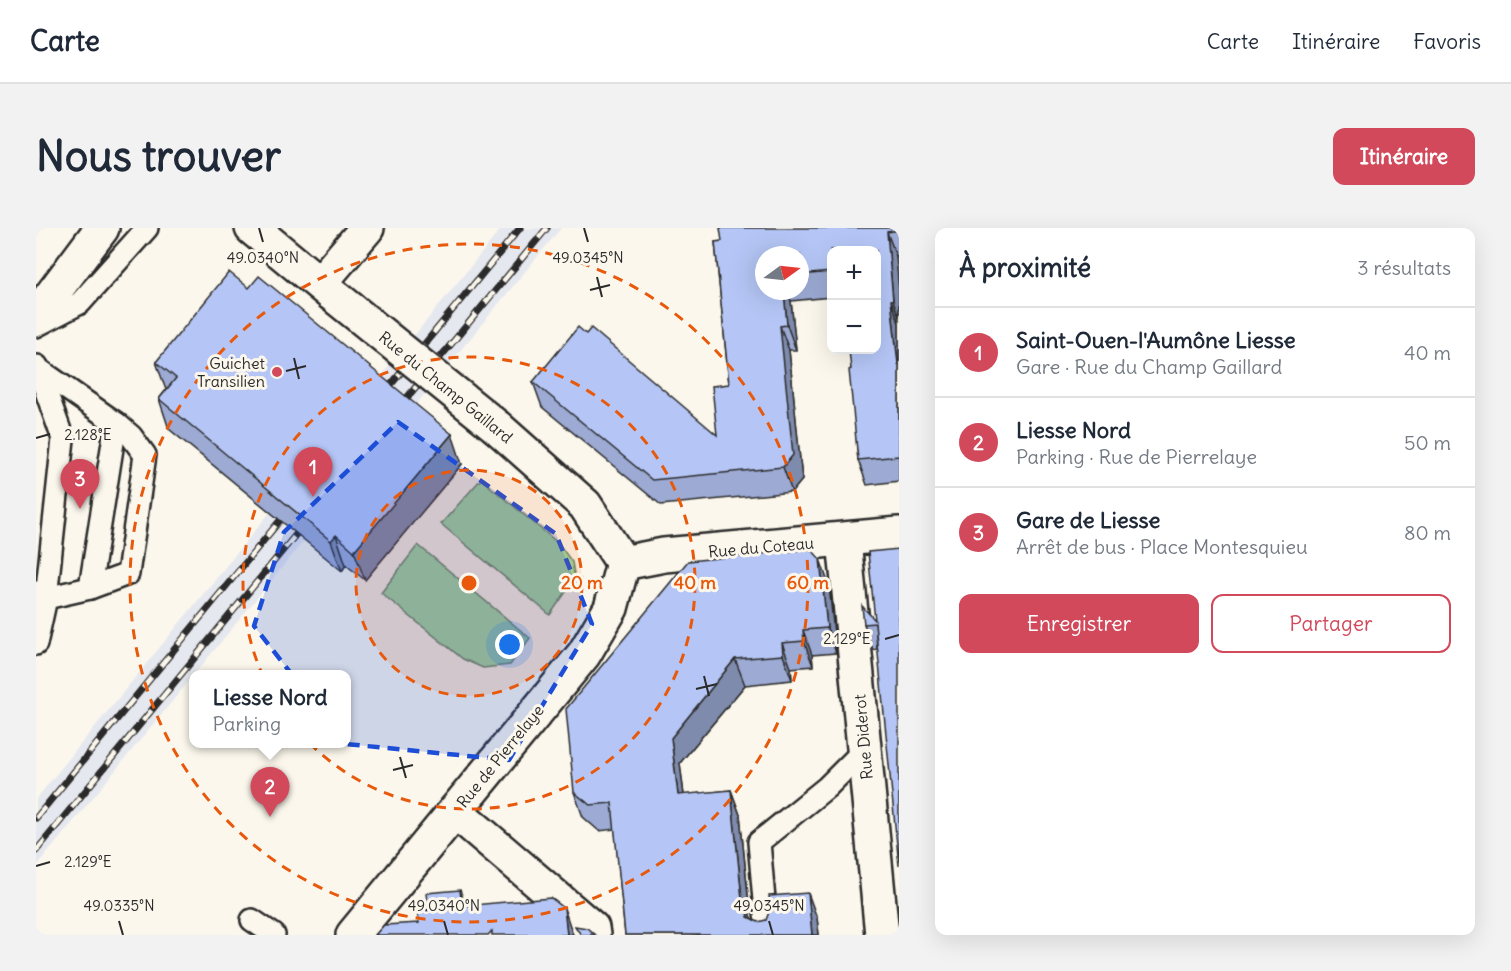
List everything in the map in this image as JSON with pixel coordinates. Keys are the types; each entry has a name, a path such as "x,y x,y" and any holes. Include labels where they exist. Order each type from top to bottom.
{"street":[{"path":"36,316 102,228"},
{"name":"Rue du Champ Gaillard","path":"252,228 497,427 585,505 623,563"},
{"path":"326,288 367,228"},
{"name":"Rue du Coteau","path":"623,563 664,555 899,534"},
{"name":"Rue Diderot","path":"844,540 864,750 887,919"},
{"name":"Rue de Pierrelaye","path":"353,935 584,654 611,608 623,563"},
{"path":"455,812 592,928 593,935"}],"lane":[{"path":"36,326 80,303 147,228"},
{"path":"36,368 116,423 131,436 145,455 128,574 90,588 41,595"},
{"path":"36,368 63,439 36,644"},
{"path":"90,588 116,423"},
{"path":"767,935 759,842 827,787 864,750"},
{"path":"252,920 273,935"}],"highlighted area":[{"path":"398,422 556,534 592,624 509,760 346,744 254,626 284,532"}],"shaded area":[{"path":"502,228 561,228 198,670 189,670 189,681 36,867 36,799"}],"green space":[{"path":"481,479 558,543 572,562 575,579 550,615 441,524"},
{"path":"418,545 530,638 510,665 483,668 463,659 381,593"}],"building":[{"path":"720,228 899,228 899,230 887,232 893,300 891,300 899,364 899,456 858,460 849,370 851,369 849,354 881,354 881,246 827,246 827,272 809,274 809,246 755,246 755,300 785,300 787,325 780,326 793,455 783,467 652,480 533,382 578,327 586,334 591,328 717,435 712,386 729,384 715,242 722,241"},
{"path":"229,272 249,288 259,276 452,434 354,551 336,535 331,541 159,399 176,378 156,362"},
{"path":"811,549 820,559 827,628 803,630 804,641 782,643 783,655 735,659 671,738 678,795 731,790 742,899 744,899 748,917 758,922 766,920 770,909 769,896 808,893 812,935 625,935 612,803 590,805 574,792 566,709 688,561"},
{"path":"899,549 899,866 875,623 864,624 862,606 875,620 868,552"},
{"path":"460,890 462,906 551,898 564,908 567,935 492,935 492,931 488,935 375,935 384,925 419,923 417,911 428,910 426,893"},
{"path":"575,926 587,928 595,935 581,935"}],"railway":[{"path":"380,398 520,228"},
{"path":"396,411 547,228"},
{"path":"36,818 291,507"},
{"path":"36,851 307,521"}],"place":[{"name":"Guichet Transilien","path":"277,372"},
{"name":"Saint-Ouen-l'Aumône Liesse","path":"313,497"},
{"name":"Gare de Liesse","path":"80,509"},
{"name":"Liesse Nord","path":"270,817"}]}
